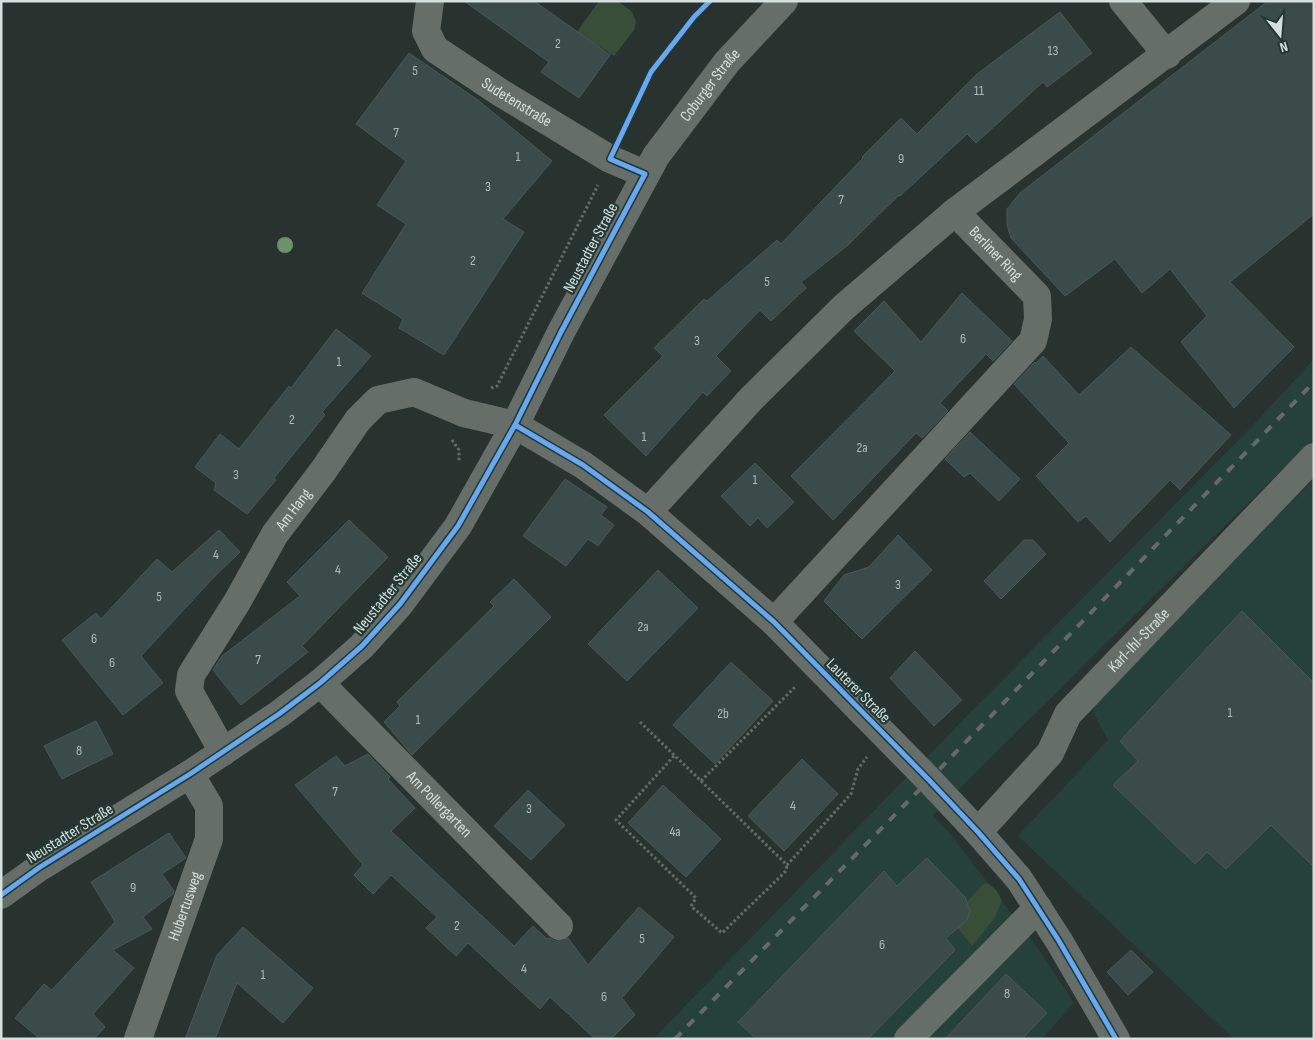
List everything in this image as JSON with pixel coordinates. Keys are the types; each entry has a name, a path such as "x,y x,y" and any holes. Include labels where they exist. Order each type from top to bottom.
{"street":[{"name":"Sudetenstraße","path":"430,1 426,31 435,49 501,93 610,160 645,174"},
{"name":"Coburger Straße","path":"645,174 656,156 727,62 784,1"},
{"path":"1123,1 1166,55"},
{"path":"955,212 1236,1"},
{"name":"Neustadter Straße","path":"1,895 40,867 190,774 279,714 320,683 362,646 400,604 458,526 515,425 561,332 645,174"},
{"name":"Berliner Ring","path":"648,512 752,398 844,307 955,212 1037,296 1038,319 1033,341 774,622"},
{"name":"Am Hang","path":"223,752 189,691 192,675 237,602 275,534 323,471 358,420 378,400 414,392 464,413 515,425"},
{"name":"Lauterer Straße","path":"515,425 582,465 648,512 774,622 885,735 978,832 1019,879 1059,941 1116,1039"},
{"name":"Karl-Ihl-Straße","path":"978,832 1050,753 1068,714 1314,457"},
{"name":"Am Pollergarten","path":"320,683 559,926"},
{"name":"Hubertusweg","path":"138,1039 209,839 209,806 190,774"},
{"path":"908,1039 1038,908"}],"path":[{"path":"458,468 459,450 445,431 464,413 476,394 497,386 610,160"},
{"path":"701,781 817,666"},
{"path":"640,722 787,865"},
{"path":"674,756 616,820 696,898 691,906 722,933 786,871 787,865 851,794 858,769 885,735"}],"shaded area":[{"path":"599,1 618,1 632,12 636,22 634,30 614,56 577,32"},
{"path":"1314,359 1314,438 933,815 948,831 1040,951 1074,1003 1042,1039 653,1039 901,783 1260,418"},
{"path":"1314,479 1314,1039 1234,1039 1018,836 1108,740 1093,712 1103,693"},
{"path":"988,883 997,891 1002,901 994,919 972,946 958,928 970,911 967,902 982,885"}],"building":[{"path":"464,1 534,1 610,55 579,98 541,72 549,62"},
{"path":"1268,1 1314,1 1314,214 1230,282 1294,347 1234,408 1181,342 1207,316 1170,269 1142,293 1115,259 1065,296 1011,238 1007,225 1007,209 1020,193"},
{"path":"1060,12 1092,53 1047,87 1043,82 976,143 967,134 899,195 847,246 801,282 806,288 771,321 760,310 716,356 731,371 707,396 703,392 646,456 604,415 663,356 654,348 704,299 707,301 777,240 781,244 901,118 917,134 977,74"},
{"path":"409,53 478,100 552,161 503,219 524,232 444,355 399,328 403,319 362,293 406,224 377,205 406,161 356,124"},
{"path":"962,293 1012,341 993,361 986,354 940,403 948,411 922,438 916,433 833,520 791,476 895,371 854,331 884,301 921,342"},
{"path":"336,329 371,356 322,412 325,415 274,478 276,480 247,514 214,490 216,483 195,467 220,434 239,449 289,386 291,388"},
{"path":"1131,347 1231,435 1180,490 1170,480 1110,542 1086,516 1078,522 1036,476 1069,443 1014,384 1043,356 1079,395"},
{"path":"970,432 1020,479 999,501 970,473 964,477 945,459"},
{"path":"755,463 794,502 767,528 758,518 750,526 721,496"},
{"path":"565,479 607,507 601,515 614,525 598,546 588,539 566,566 523,536"},
{"path":"349,520 388,557 302,646 308,652 241,705 213,670 222,656 300,596 287,582"},
{"path":"219,530 240,552 214,577 141,656 163,683 123,715 62,640 96,613 101,619 157,559 172,572"},
{"path":"898,535 932,570 862,639 824,601 844,575 869,567"},
{"path":"1024,540 1033,540 1046,554 1001,599 984,581"},
{"path":"658,570 698,608 627,681 588,644"},
{"path":"514,579 551,617 412,755 384,722 400,706 397,702 494,606 490,602"},
{"path":"1242,611 1314,683 1314,867 1271,825 1226,869 1207,852 1195,864 1113,785 1138,761 1120,741"},
{"path":"915,651 962,700 934,726 890,678"},
{"path":"731,662 773,701 715,764 673,725"},
{"path":"96,721 113,754 62,779 44,746"},
{"path":"368,754 415,808 391,831 514,946 533,926 547,939 562,941 568,938 588,965 639,907 674,937 622,998 635,1015 611,1039 595,1039 550,997 540,1009 468,943 456,956 426,928 437,917 391,875 373,894 354,875 363,865 295,785 336,756 345,766"},
{"path":"802,759 838,794 784,851 748,816"},
{"path":"663,785 721,839 686,877 628,823"},
{"path":"528,790 565,825 531,860 494,826"},
{"path":"169,833 186,858 162,874 174,891 173,894 143,917 152,929 113,950 134,968 93,1014 105,1027 94,1039 40,1039 15,1018 44,984 52,990 115,922 91,882"},
{"path":"927,858 965,897 970,911 967,920 946,938 955,950 868,1039 756,1039 738,1022 884,871 897,886"},
{"path":"243,927 313,988 283,1023 237,983 215,1039 185,1039 217,955"},
{"path":"1131,950 1153,972 1128,995 1107,972"},
{"path":"1006,974 1047,1013 1022,1039 945,1039"}],"railway":[{"path":"675,1039 929,780 1314,382"}],"cycle path":[{"path":"1,895 40,867 190,774 279,714 320,683 362,646 400,604 458,526 515,425 561,332 645,174 610,159 651,72 694,17 710,1"},
{"path":"515,425 583,465 648,512 774,622 929,780 1019,879 1059,941 1116,1039"}]}
